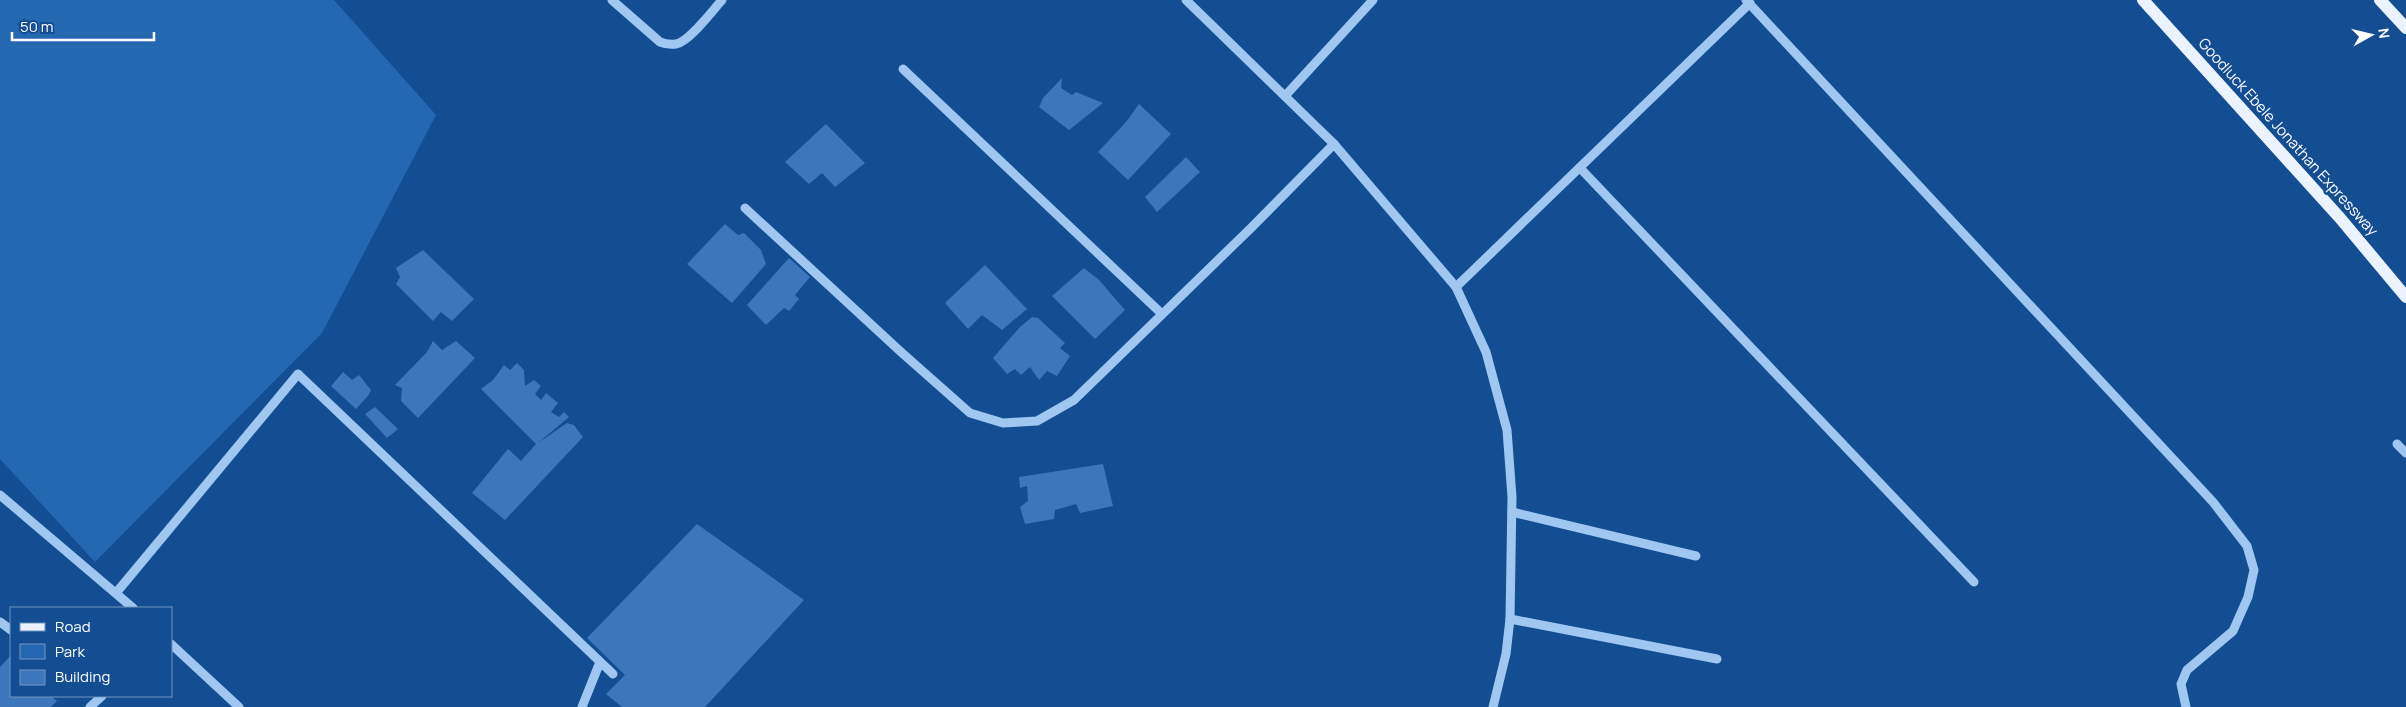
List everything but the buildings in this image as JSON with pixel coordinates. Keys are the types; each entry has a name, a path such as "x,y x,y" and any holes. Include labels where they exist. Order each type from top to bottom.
{"main road":[{"name":"Goodluck Ebele Jonathan Expressway","path":"2143,0 2340,218 2406,297"},
{"path":"2380,0 2406,28"}],"street":[{"path":"612,0 660,42 668,45 678,44 686,39 722,0"},
{"path":"1186,0 1334,144 1456,288 1486,352 1508,430 1512,512 1510,619 1506,654 1493,707"},
{"path":"1285,96 1373,0"},
{"path":"1456,288 1748,2 2213,502 2247,546 2254,570 2248,597 2233,631 2187,670 2181,684 2186,707"},
{"path":"903,69 1162,314"},
{"path":"745,208 970,413 1003,423 1037,420 1074,400 1334,144"},
{"path":"1580,168 1974,582"},
{"path":"116,593 298,374 613,674"},
{"path":"2397,444 2406,453"},
{"path":"0,495 132,607"},
{"path":"1512,512 1696,556"},
{"path":"1510,619 1717,659"},
{"path":"172,645 239,707"},
{"path":"582,707 600,662"},
{"path":"90,707 101,697"}],"green space":[{"path":"0,0 334,0 436,115 322,333 95,562 0,459"}]}
